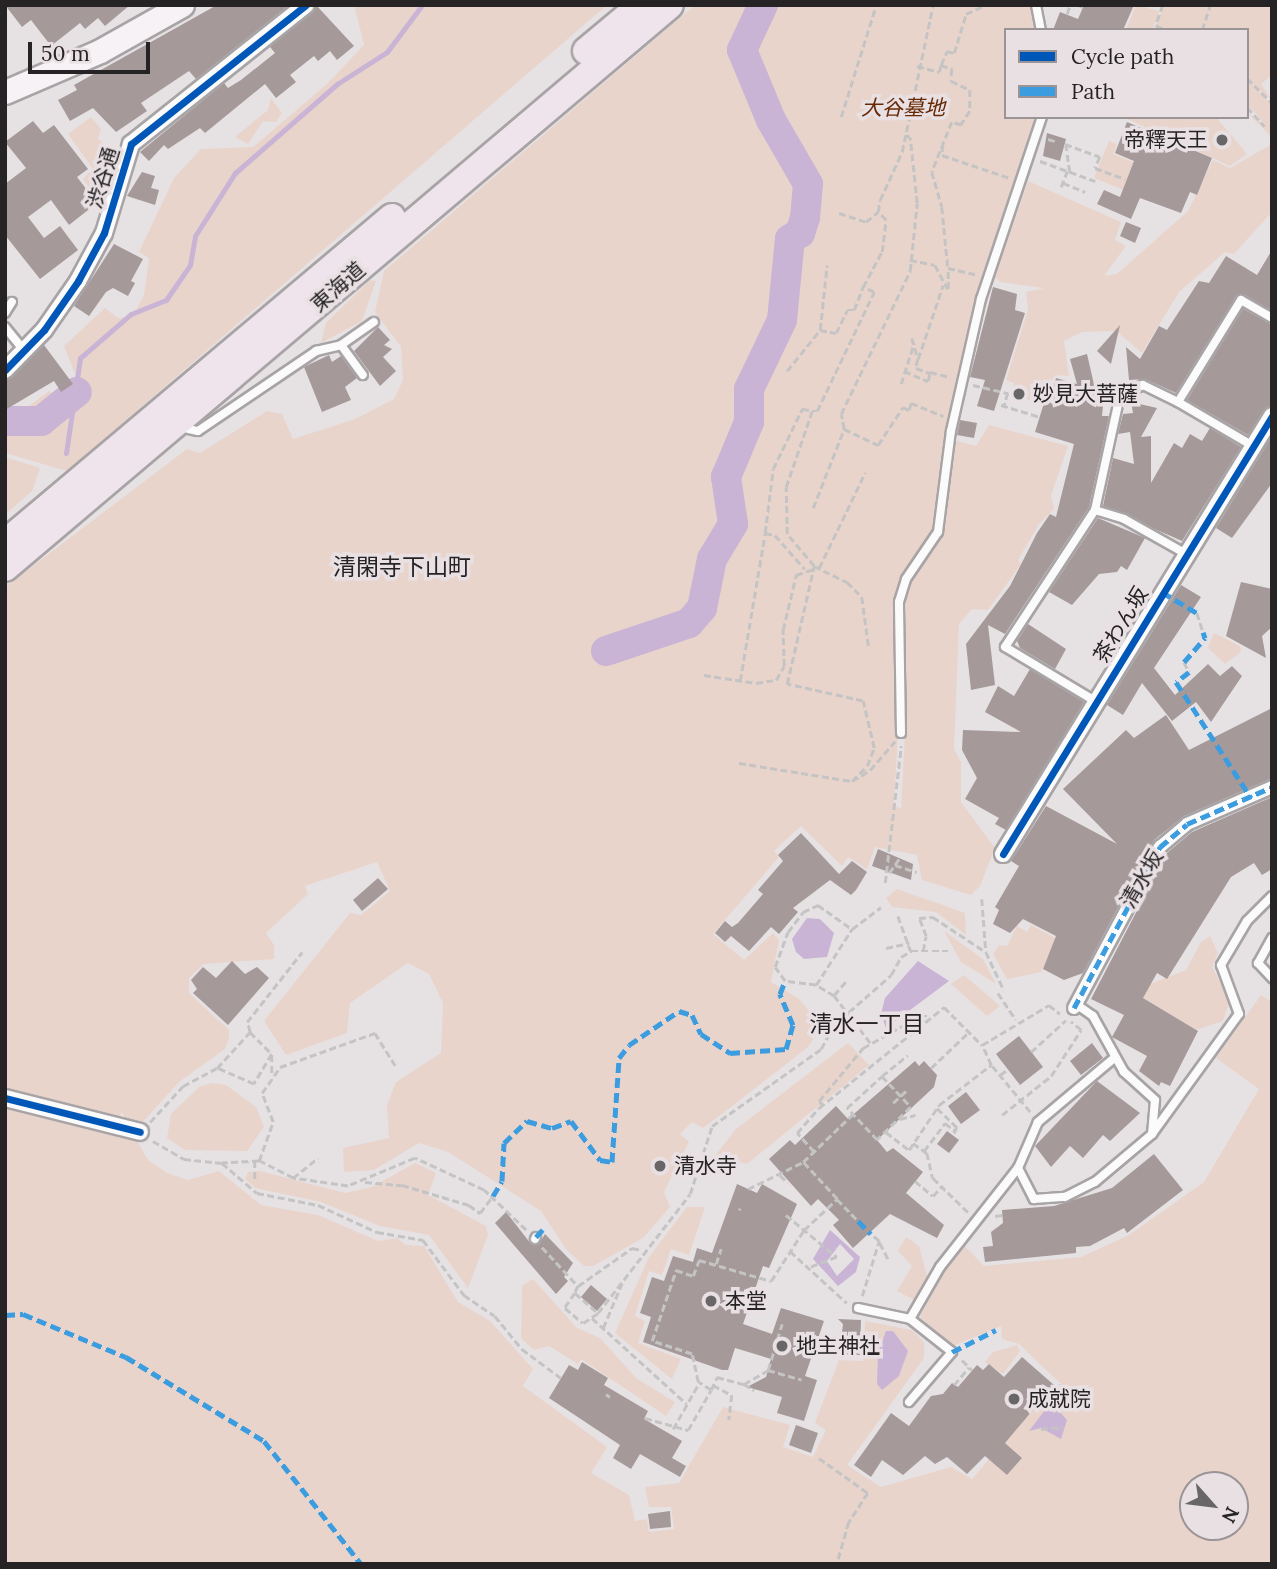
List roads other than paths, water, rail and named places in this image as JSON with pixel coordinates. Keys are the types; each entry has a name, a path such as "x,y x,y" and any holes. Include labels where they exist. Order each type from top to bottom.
{"highway":[{"name":"東海道","path":"5,543 641,5"},
{"name":"東海道","path":"5,568 670,5"}],"main road":[{"path":"5,92 100,51 182,5"}],"street":[{"name":"渋谷通","path":"5,370 25,352 63,305 104,233 131,144 306,5"},
{"name":"茶わん坂","path":"1003,854 1272,416"},
{"name":"清水坂","path":"1072,1010 1160,847 1187,824 1272,787"},
{"path":"5,1098 139,1132"}],"lane":[{"path":"1036,5 1041,28"},
{"path":"901,733 899,602 906,579 938,532 953,419 962,381 1041,119"},
{"path":"1178,402 1241,300 1272,318"},
{"path":"5,313 12,302"},
{"path":"176,425 198,431 299,361 341,345 374,322"},
{"path":"5,327 25,352"},
{"path":"341,345 363,375"},
{"path":"1095,701 1005,647 1095,510 1120,395 1143,385 1178,402 1253,446"},
{"path":"1095,510 1124,519 1186,554"},
{"path":"1018,1168 1034,1199 1065,1197 1095,1182 1152,1134 1239,1014 1221,965 1247,921 1272,896"},
{"path":"1272,938 1258,963 1272,978"},
{"path":"1072,1010 1093,1016 1113,1059 1155,1100 1152,1134"},
{"path":"911,1319 975,1220 1018,1168 1038,1122 1113,1059"},
{"path":"858,1308 911,1319 952,1352 909,1402"}],"waterway":[{"path":"66,453 80,358 131,314 166,300 190,265 195,236 235,173 337,84 387,52 422,5"},
{"path":"606,651 689,623 702,608 712,559 733,524 726,477 749,422 749,389 782,320 790,239 800,233 805,218 808,184 771,120 742,50 763,5"},
{"path":"5,421 41,421 77,392"},
{"path":"1051,1402 1060,1386"}],"place":[{"name":"帝釋天王","path":"1222,140"},
{"name":"妙見大菩薩","path":"1019,394"},
{"name":"清水寺","path":"660,1166"},
{"name":"本堂","path":"711,1301"},
{"name":"地主神社","path":"782,1346"},
{"name":"成就院","path":"1014,1399"}],"district":[{"name":"清閑寺下山町","path":"402,567"},
{"name":"清水一丁目","path":"867,1024"}],"park label":[{"name":"大谷墓地","path":"903,108"}]}
